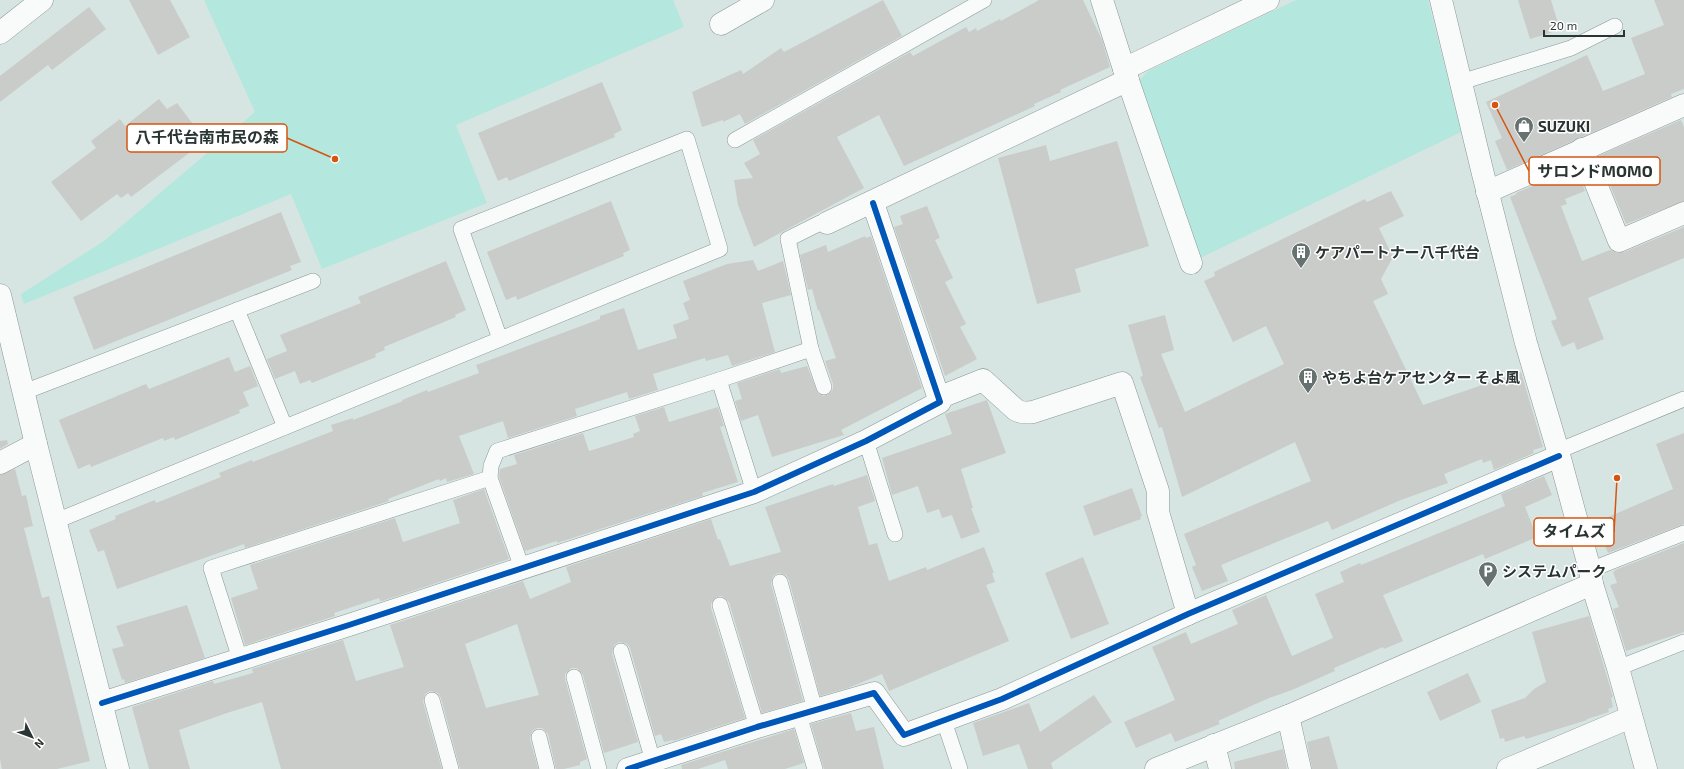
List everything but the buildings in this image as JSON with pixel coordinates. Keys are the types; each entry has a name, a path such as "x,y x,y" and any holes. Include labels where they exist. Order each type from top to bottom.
{"street":[{"path":"0,33 42,0"},
{"path":"721,24 763,0"},
{"path":"1102,0 1126,75 1192,264"},
{"path":"827,224 959,166 1268,0"},
{"path":"1441,0 1487,192 1526,343 1559,453 1591,577 1646,769"},
{"path":"1487,192 1684,105"},
{"path":"1582,149 1618,241 1684,213"},
{"path":"102,703 754,492 866,441 940,402 873,203"},
{"path":"0,295 118,769"},
{"path":"938,398 983,380 1016,410 1027,413 1122,383 1158,491 1158,512 1188,614"},
{"path":"0,463 36,444"},
{"path":"628,769 757,727 874,693 904,734 944,721 1002,699 1188,614 1559,453"},
{"path":"1156,769 1288,716 1591,577"},
{"path":"1288,716 1300,769"},
{"path":"1508,769 1631,717"},
{"path":"1214,745 1220,769"}],"lane":[{"path":"735,140 984,0"},
{"path":"1461,82 1571,48 1615,26"},
{"path":"56,522 720,249 687,139 460,230 500,339"},
{"path":"824,387 811,349 788,239 820,223 827,224"},
{"path":"24,392 313,280"},
{"path":"237,310 285,427"},
{"path":"522,568 490,478 497,451 811,349"},
{"path":"719,380 754,492"},
{"path":"1559,453 1684,399"},
{"path":"866,441 895,534"},
{"path":"240,659 211,568 490,478"},
{"path":"1591,577 1684,533"},
{"path":"780,582 807,713 815,769"},
{"path":"720,605 757,727"},
{"path":"1618,668 1684,642"},
{"path":"621,651 653,760"},
{"path":"574,677 599,769"},
{"path":"432,700 451,769"},
{"path":"944,721 960,769"},
{"path":"538,738 547,769"}],"green space":[{"path":"204,0 673,0 684,27 456,125 487,203 322,269 291,194 24,304 21,294 104,241 255,112"},
{"path":"1296,0 1428,0 1461,132 1200,258 1139,81 1148,71"}],"cycle path":[{"path":"102,703 349,625 754,492 866,441 940,402 873,203"},
{"path":"628,769 757,727 874,693 904,735 1002,699 1188,614 1559,456"}],"place":[{"name":"サロンドMOMO","path":"1495,105"},
{"name":"SUZUKI","path":"1524,143"},
{"name":"八千代台南市民の森","path":"335,159"},
{"name":"ケアパートナー八千代台","path":"1301,269"},
{"name":"やちよ台ケアセンター そよ風","path":"1308,394"},
{"name":"タイムズ","path":"1617,478"},
{"name":"システムパーク","path":"1488,588"}]}
